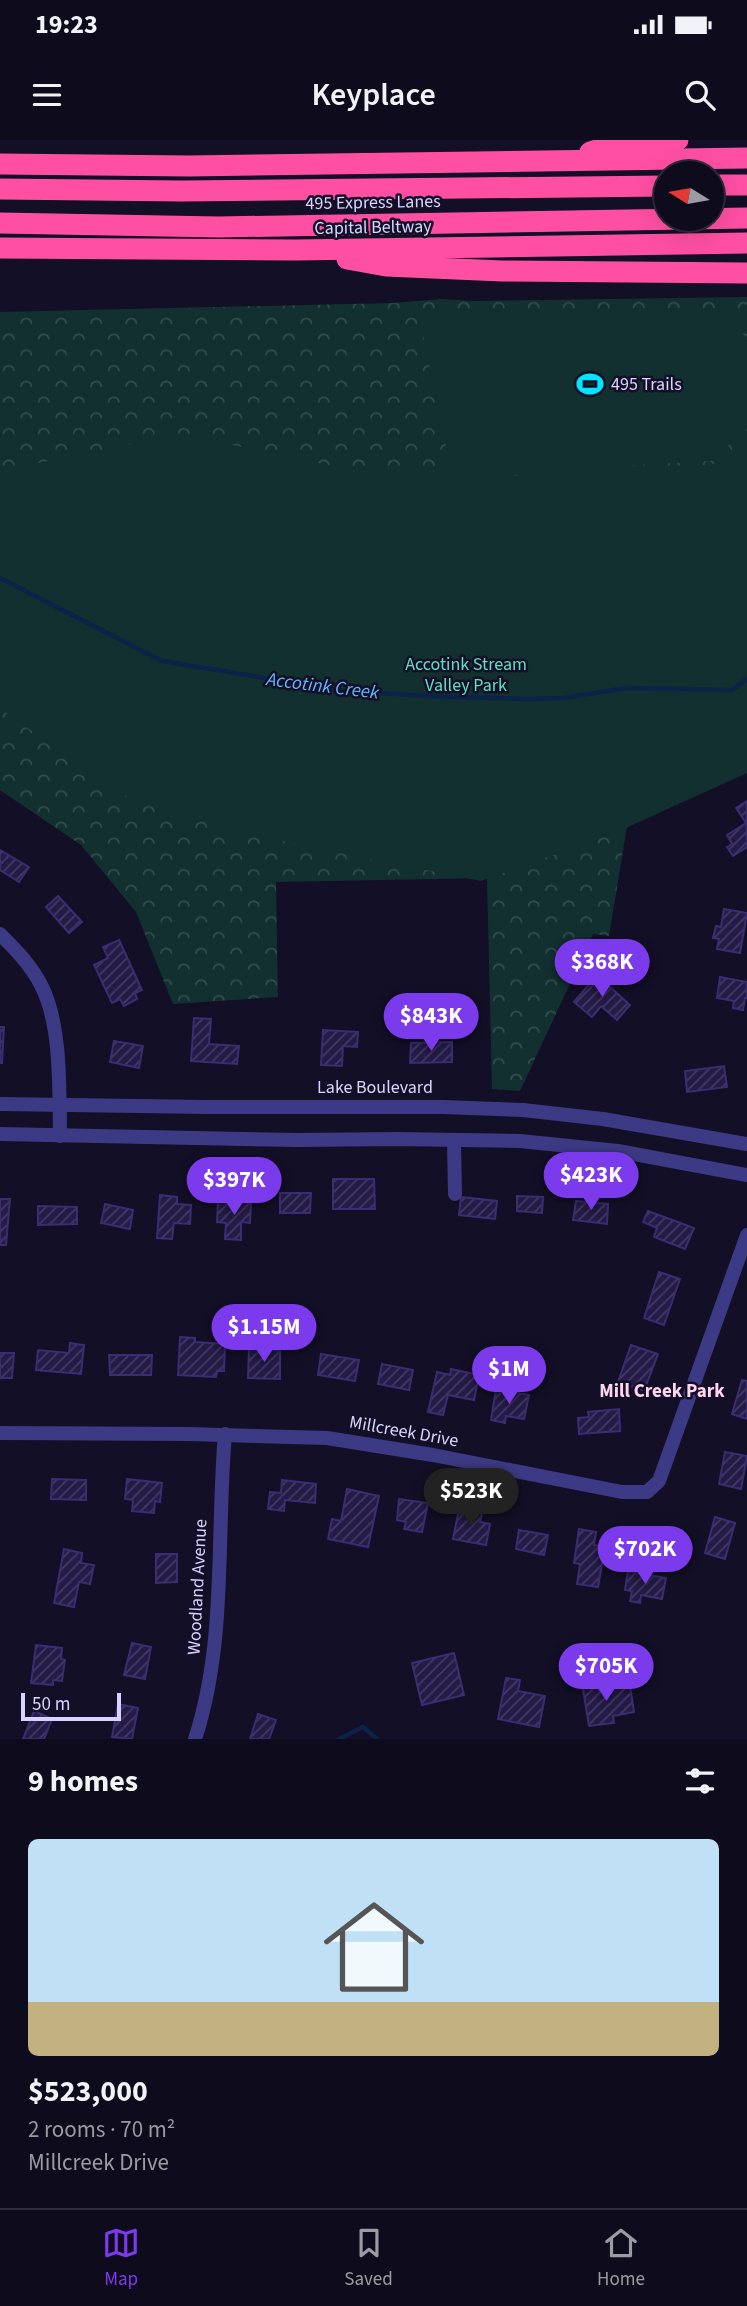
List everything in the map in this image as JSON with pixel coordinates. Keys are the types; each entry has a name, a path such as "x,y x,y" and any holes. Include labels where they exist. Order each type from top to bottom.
{"highway":[{"path":"565,160 610,146 678,140"},
{"path":"0,164 189,166 747,159"},
{"path":"724,185 747,185"},
{"name":"495 Express Lanes","path":"0,189 208,191 654,186"},
{"name":"495 Express Lanes","path":"0,223 219,227 747,218"},
{"name":"Capital Beltway","path":"0,248 296,250 747,243"},
{"path":"296,250 386,266 583,272 747,273"}],"street":[{"path":"0,934 34,973 48,1003 54,1037 60,1136"},
{"name":"Lake Boulevard","path":"0,1104 523,1110 603,1119 747,1144"},
{"path":"0,1134 454,1140 576,1146 747,1175"},
{"path":"454,1140 455,1194"},
{"name":"Millcreek Drive","path":"0,1433 290,1436 364,1443 622,1492 647,1492 659,1480 747,1234"},
{"name":"Woodland Avenue","path":"195,1739 208,1689 214,1650 225,1434"}],"green space":[{"name":"Accotink Stream Valley Park","path":"747,297 747,771 633,790 609,936 593,934 520,1091 492,1089 487,878 276,882 278,997 173,1004 136,912 81,845 0,790 0,312 392,303 442,299 473,301"},
{"name":"495 Trails","path":"724,308 747,339 747,429 711,461 508,472 451,470 418,310"},
{"name":"Accotink Stream Valley Park","path":"179,434 347,469 509,476 708,465 747,457 747,773 617,832 481,881 257,836 117,793 0,708 0,471"}],"building":[{"path":"747,801 747,847 733,856 727,847 732,844 727,835 746,823 736,808"},
{"path":"0,850 29,867 19,882 0,870"},
{"path":"58,896 82,922 69,933 46,907"},
{"path":"724,909 747,913 740,953 717,949 719,939 713,938 716,926 721,927"},
{"path":"119,940 142,990 135,993 137,999 124,1006 120,999 112,1003 94,965 108,958 103,947"},
{"path":"597,975 630,1005 617,1020 601,1006 592,1017 574,1002"},
{"path":"720,977 747,982 747,998 743,1010 733,1008 734,1001 717,998"},
{"path":"194,1018 211,1019 209,1044 239,1046 237,1064 191,1061"},
{"path":"0,1027 4,1027 2,1063 0,1063"},
{"path":"323,1030 358,1032 357,1047 343,1046 342,1066 321,1065"},
{"path":"114,1041 143,1046 139,1068 110,1062"},
{"path":"452,1042 452,1062 410,1063 411,1043"},
{"path":"724,1066 727,1087 687,1092 685,1071"},
{"path":"333,1179 374,1179 375,1209 333,1209"},
{"path":"280,1193 311,1193 310,1213 280,1213"},
{"path":"160,1195 177,1197 177,1204 191,1205 190,1224 174,1223 172,1239 157,1238"},
{"path":"517,1196 543,1197 542,1213 517,1211"},
{"path":"461,1197 497,1201 495,1219 459,1215"},
{"path":"0,1199 10,1199 6,1245 0,1245"},
{"path":"218,1200 251,1202 250,1223 241,1222 241,1240 225,1239 226,1223 217,1222"},
{"path":"576,1201 608,1204 607,1224 573,1220"},
{"path":"105,1204 133,1210 130,1229 101,1223"},
{"path":"38,1206 77,1207 77,1224 38,1225"},
{"path":"648,1211 694,1228 685,1249 654,1237 657,1228 643,1222"},
{"path":"659,1272 680,1279 664,1325 644,1318"},
{"path":"180,1337 195,1338 195,1342 225,1344 224,1371 217,1371 216,1377 178,1375"},
{"path":"70,1343 84,1345 81,1374 36,1370 38,1350 69,1353"},
{"path":"631,1345 658,1354 644,1391 618,1382"},
{"path":"249,1349 280,1350 280,1379 248,1378"},
{"path":"0,1353 14,1353 12,1378 0,1378"},
{"path":"321,1354 359,1360 355,1381 318,1375"},
{"path":"109,1355 152,1355 151,1375 110,1375"},
{"path":"382,1364 413,1370 409,1390 378,1384"},
{"path":"451,1369 479,1375 474,1400 448,1395 443,1415 428,1412 437,1372 450,1375"},
{"path":"742,1380 747,1381 747,1419 732,1414"},
{"path":"496,1389 529,1395 524,1419 506,1416 505,1423 491,1420"},
{"path":"619,1409 620,1431 579,1434 578,1418 589,1417 588,1412"},
{"path":"725,1452 747,1456 741,1489 719,1484"},
{"path":"52,1479 86,1480 86,1500 51,1499"},
{"path":"127,1479 162,1483 160,1502 155,1501 154,1513 132,1511 133,1500 125,1499"},
{"path":"282,1480 316,1484 315,1503 285,1500 284,1511 268,1509 270,1492 281,1493"},
{"path":"347,1489 379,1496 368,1547 328,1539 332,1519 341,1521"},
{"path":"399,1499 428,1503 422,1532 404,1529 406,1522 397,1520"},
{"path":"459,1509 482,1513 480,1522 490,1524 486,1545 453,1539"},
{"path":"715,1517 735,1523 725,1559 705,1553"},
{"path":"579,1529 596,1532 594,1545 605,1547 598,1587 577,1584 580,1564 574,1563"},
{"path":"519,1530 548,1535 544,1555 516,1549"},
{"path":"64,1549 82,1553 81,1563 94,1565 90,1584 79,1582 74,1607 54,1603"},
{"path":"156,1554 177,1554 177,1582 156,1583"},
{"path":"628,1571 666,1578 662,1599 641,1595 640,1603 630,1601 632,1591 625,1590"},
{"path":"132,1643 151,1647 145,1679 124,1675"},
{"path":"36,1645 62,1648 61,1659 65,1660 62,1681 53,1680 53,1685 31,1683"},
{"path":"454,1653 464,1695 422,1705 412,1663"},
{"path":"506,1678 520,1680 518,1691 545,1696 539,1727 498,1719"},
{"path":"597,1680 599,1691 630,1686 634,1712 613,1716 614,1723 589,1726 582,1683"},
{"path":"118,1704 138,1708 132,1739 112,1737"},
{"path":"34,1711 52,1719 44,1739 23,1739"},
{"path":"258,1714 276,1720 269,1739 250,1739"}],"waterway":[{"name":"Accotink Creek","path":"0,578 162,661 343,691 448,697 563,698 627,688 732,690 747,679"},
{"path":"339,1739 363,1727 377,1739"}],"place":[{"name":"495 Trails","path":"590,384"}],"district":[{"name":"Mill Creek Park","path":"662,1390"}]}
